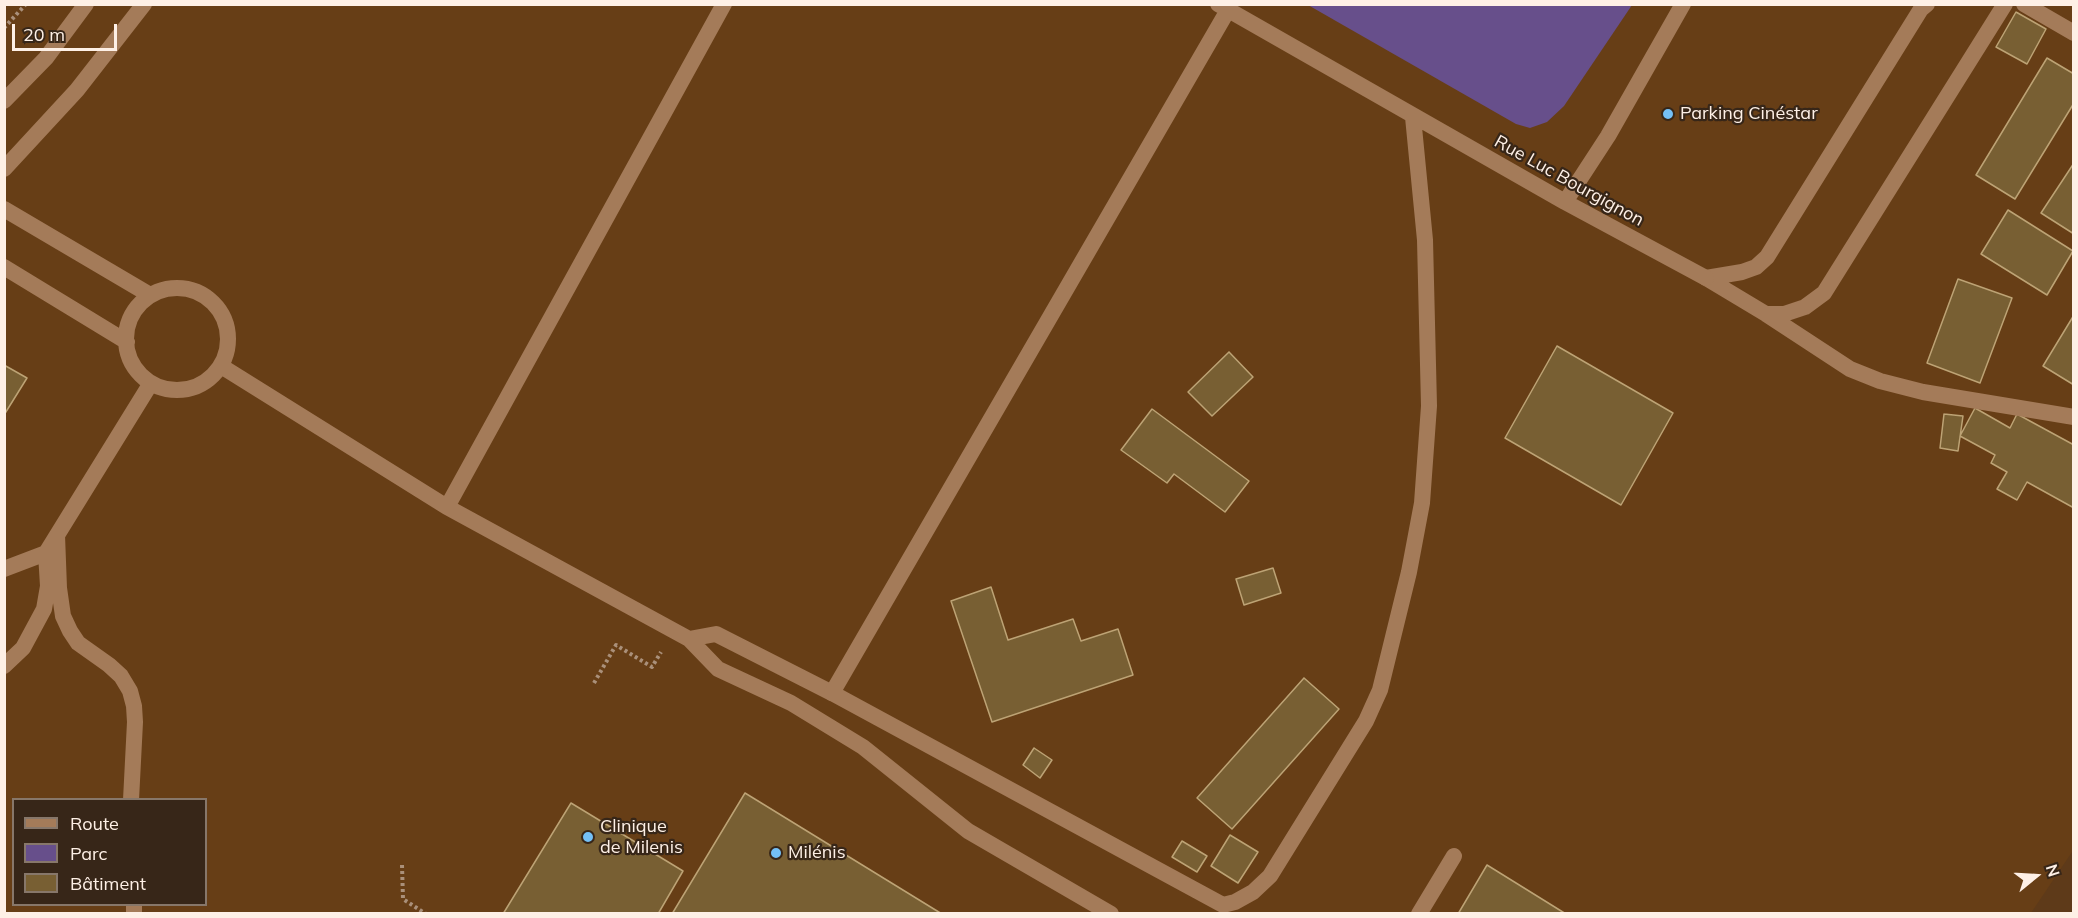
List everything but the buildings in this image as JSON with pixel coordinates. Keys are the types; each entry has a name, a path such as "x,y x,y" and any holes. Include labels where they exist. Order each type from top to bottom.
{"street":[{"path":"4,101 46,57 86,4"},
{"path":"4,170 77,90 144,4"},
{"path":"447,507 724,4"},
{"path":"1564,202 1608,136 1683,4"},
{"path":"1706,278 1742,272 1756,267 1767,257 1921,9 1927,4"},
{"path":"1766,314 1784,314 1805,307 1824,293 2005,4"},
{"path":"2024,4 2073,33"},
{"path":"832,693 1223,7"},
{"name":"Rue Luc Bourgignon","path":"1223,7 1564,202 1706,278 1850,369 1880,381 1923,392 2073,417"},
{"path":"1223,905 1235,902 1253,892 1270,876 1366,721 1380,690 1409,572 1422,503 1429,406 1425,240 1413,117"},
{"path":"4,209 150,295"},
{"path":"4,267 127,342"},
{"path":"168,288 188,288 206,296 219,310 228,327 228,348 221,366 207,380 190,388 170,390 151,383 139,372 130,358 127,342 129,323 137,308 150,295 168,288"},
{"path":"221,366 447,507 689,639 718,669 791,703 863,747 968,831 1111,914"},
{"path":"4,666 23,648 44,609 48,585 46,553 151,383"},
{"path":"57,534 59,588 63,616 78,643 121,676 134,706 131,798"},
{"path":"4,569 46,553"},
{"path":"689,639 716,634 832,693 1238,914"},
{"path":"1419,914 1454,856"}],"path":[{"path":"4,28 26,4"},
{"path":"594,683 616,645 652,668 674,631"},
{"path":"402,865 403,899 426,914"}],"shaded area":[{"path":"5,5 2073,5 2074,849 2031,913 5,914"}],"green space":[{"path":"1308,5 1632,5 1564,106 1547,122 1530,128 1516,124"}],"place":[{"name":"Parking Cinéstar","path":"1668,114"},
{"name":"Clinique de Milenis","path":"588,837"},
{"name":"Milénis","path":"776,853"}]}
